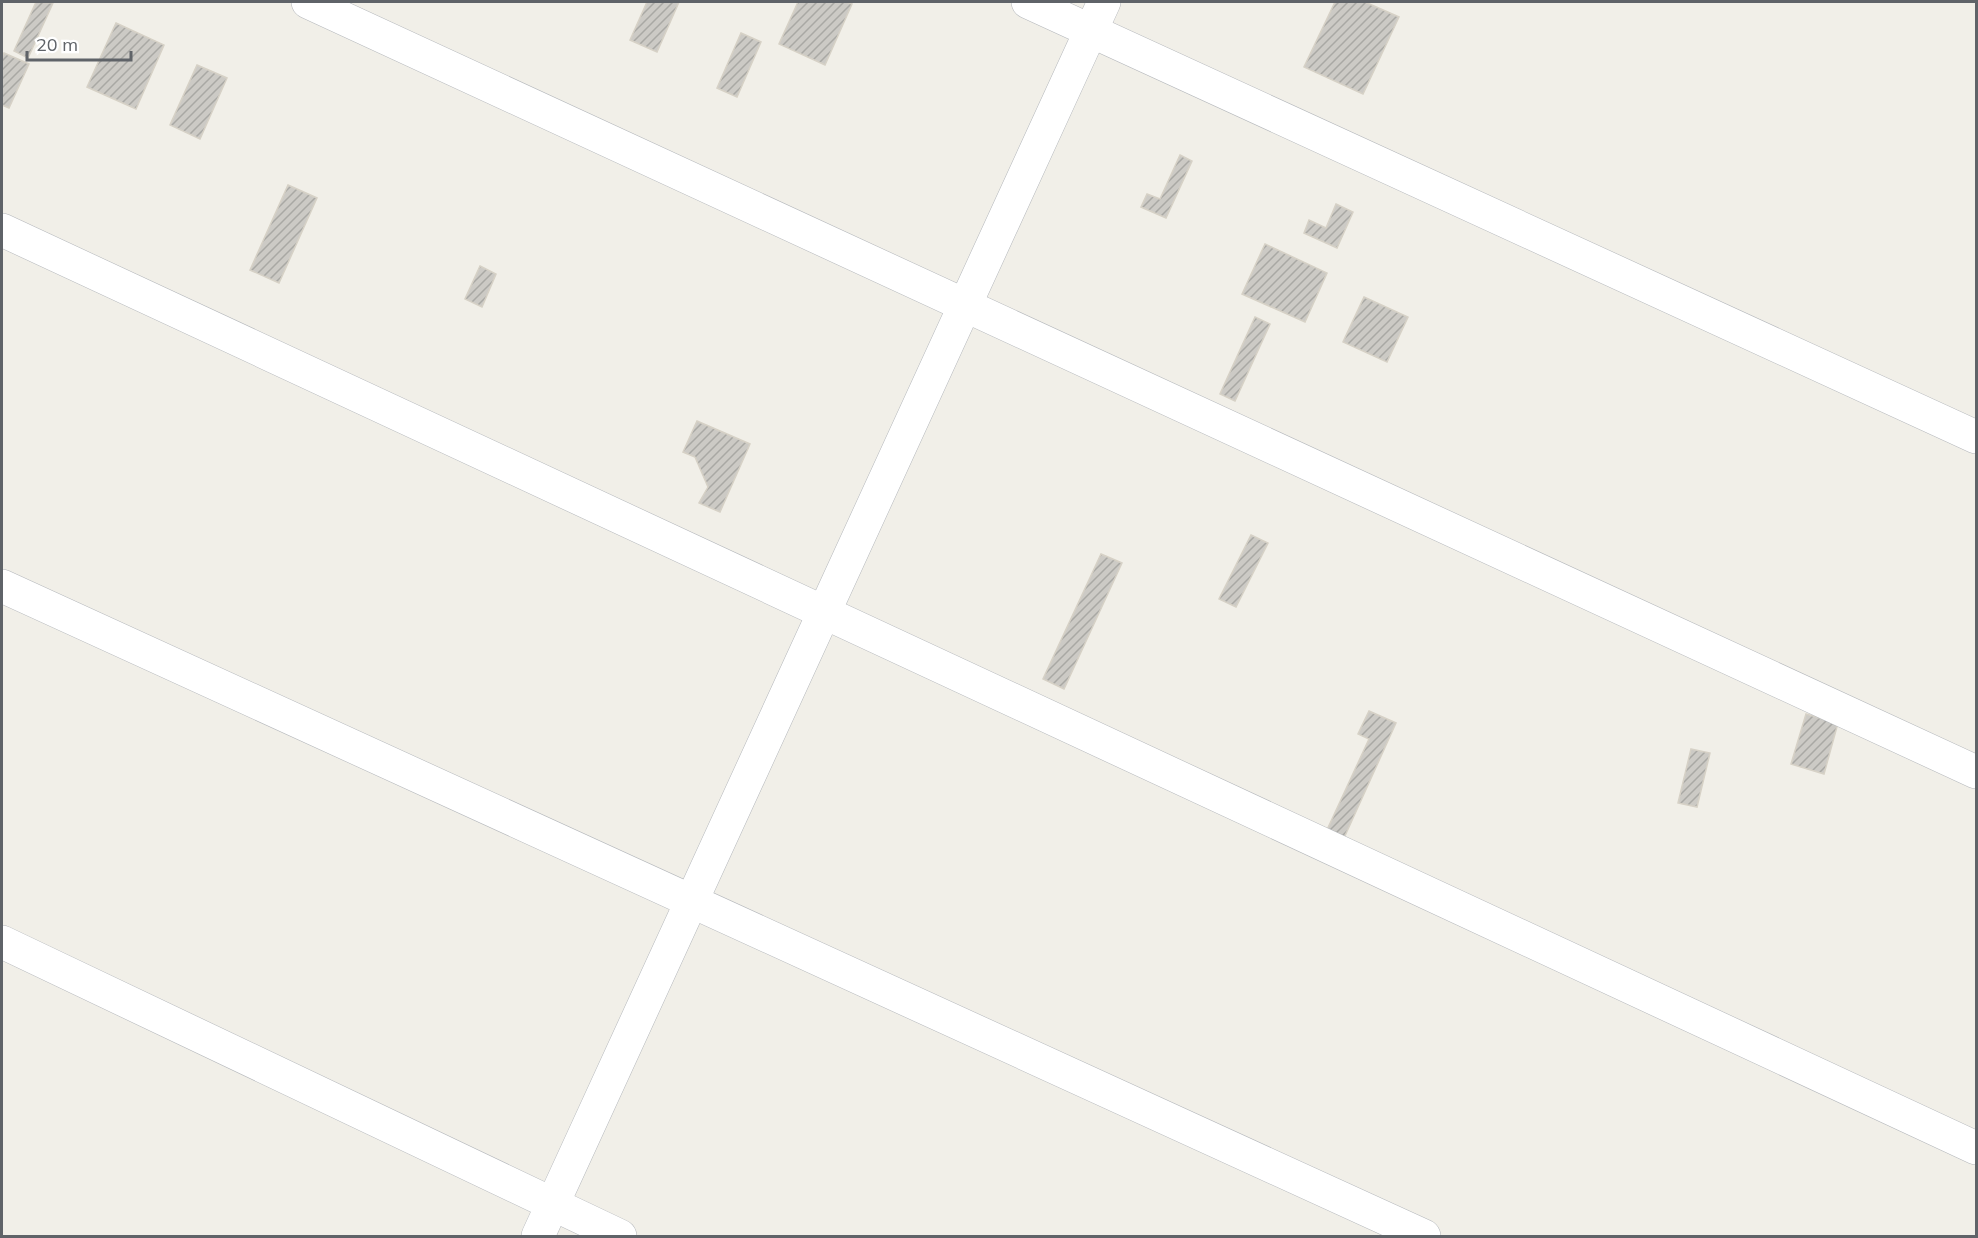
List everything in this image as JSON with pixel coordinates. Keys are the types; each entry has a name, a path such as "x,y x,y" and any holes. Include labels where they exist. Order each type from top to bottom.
{"street":[{"path":"308,2 1977,772"},
{"path":"1028,2 1098,16 1977,437"},
{"path":"538,1236 1098,16"},
{"path":"2,230 1977,1148"},
{"path":"2,586 1424,1236"},
{"path":"2,942 620,1236"}],"building":[{"path":"36,2 53,3 28,58 14,51"},
{"path":"647,2 679,2 657,52 630,40"},
{"path":"798,2 852,4 825,65 779,44"},
{"path":"1335,2 1365,2 1399,17 1363,94 1304,67"},
{"path":"116,23 164,45 136,109 87,87"},
{"path":"741,33 761,42 737,97 717,88"},
{"path":"4,53 29,64 9,108 2,105 2,58"},
{"path":"197,65 227,78 200,139 170,125"},
{"path":"1180,155 1192,161 1166,218 1141,207 1147,194 1160,199"},
{"path":"288,185 317,198 279,283 250,270"},
{"path":"1336,204 1353,212 1337,248 1304,233 1309,220 1326,228"},
{"path":"1265,244 1327,273 1305,322 1242,294"},
{"path":"480,266 496,274 482,307 465,299"},
{"path":"1364,297 1408,317 1387,362 1343,342"},
{"path":"1255,317 1270,324 1235,401 1220,394"},
{"path":"697,421 750,444 720,512 699,503 708,487 695,457 683,452"},
{"path":"1251,535 1268,543 1236,607 1219,599"},
{"path":"1101,554 1122,563 1064,689 1043,679"},
{"path":"1369,711 1396,723 1344,838 1327,830 1369,739 1358,734"},
{"path":"1806,714 1838,723 1824,774 1791,764"},
{"path":"1691,749 1710,753 1697,807 1678,803"}]}
